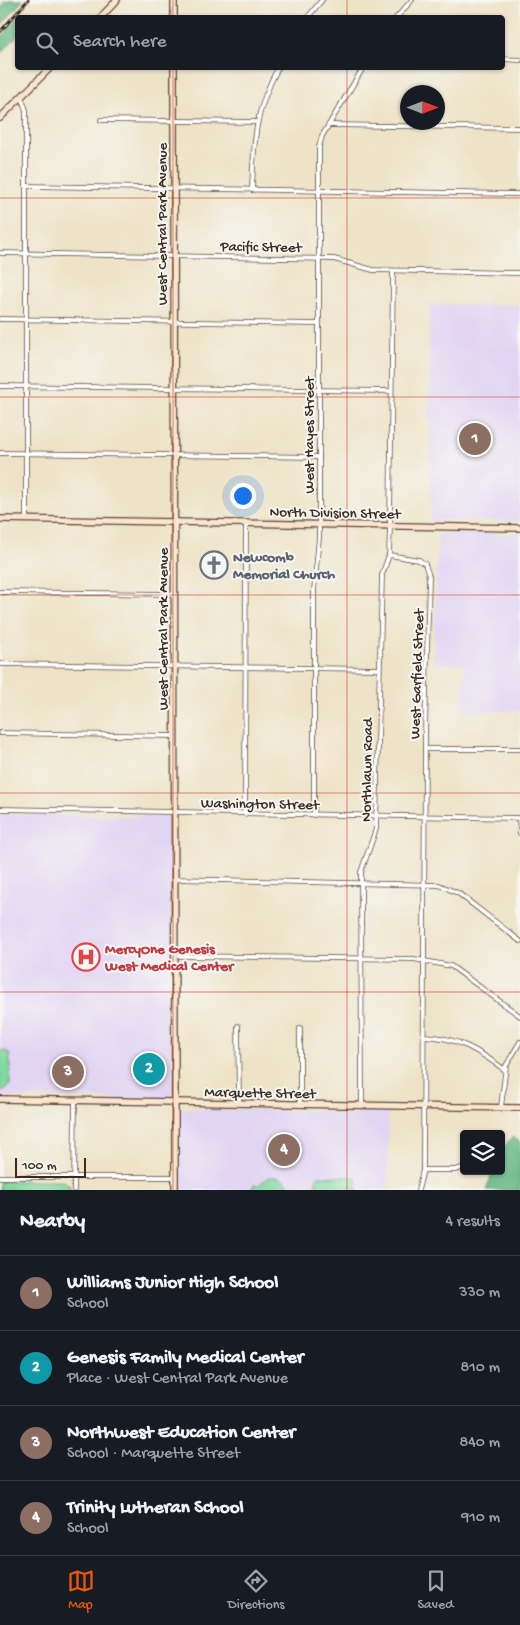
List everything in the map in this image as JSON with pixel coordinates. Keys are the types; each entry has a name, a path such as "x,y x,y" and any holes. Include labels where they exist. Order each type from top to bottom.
{"main road":[{"path":"103,15 118,0"},
{"path":"174,0 174,15"},
{"path":"0,118 48,70"},
{"name":"West Central Park Avenue","path":"174,70 175,1190"},
{"name":"North Division Street","path":"0,519 520,528"},
{"name":"Marquette Street","path":"0,1099 520,1108"}],"street":[{"path":"309,15 321,0"},
{"path":"399,15 412,0"},
{"path":"505,59 520,60"},
{"path":"252,190 254,132 267,89 277,70"},
{"name":"West Hayes Street","path":"314,815 314,591 319,524 319,146 329,125 362,70"},
{"path":"21,97 26,110 26,520"},
{"path":"101,120 257,122"},
{"path":"329,125 520,128"},
{"path":"26,186 520,194"},
{"name":"Pacific Street","path":"0,253 334,258 373,270 520,273"},
{"path":"390,554 390,391 393,271"},
{"path":"0,319 318,324"},
{"path":"0,386 390,391"},
{"path":"0,453 319,457"},
{"path":"245,814 246,522"},
{"name":"Northlawn Road","path":"362,1106 361,883 363,863 375,836 382,575 390,554"},
{"name":"West Garfield Street","path":"390,554 419,560 428,569 429,615 425,749 423,1170 418,1190"},
{"path":"0,592 175,594"},
{"path":"0,664 379,669"},
{"path":"0,732 175,736"},
{"path":"425,749 520,749"},
{"name":"Washington Street","path":"0,809 520,818"},
{"path":"520,818 520,833"},
{"path":"175,879 425,884 450,888 520,941"},
{"path":"174,956 425,961 451,966 520,1016"},
{"path":"238,1026 239,1104"},
{"path":"300,1028 300,1105"},
{"path":"424,1036 455,1040 468,1045 505,1070"},
{"path":"501,1107 505,1070 520,1042"},
{"path":"74,1190 75,1101"},
{"path":"423,1170 460,1168"},
{"path":"0,1177 175,1177"}],"shaded area":[{"path":"429,304 520,305 520,521 431,520"},
{"path":"438,533 520,534 520,711 463,711 464,665 433,663"},
{"name":"MercyOne Genesis West Medical Center","path":"0,814 172,817 173,1100 0,1097"},
{"path":"180,1109 388,1111 388,1190 180,1190"}],"green space":[{"path":"23,0 0,27 0,14 4,2"},
{"path":"15,20 15,38 0,54 0,39"},
{"path":"0,1051 7,1051 10,1055 10,1085 2,1092 0,1092"},
{"path":"512,1137 520,1142 520,1190 486,1190 492,1175 505,1175 505,1146"},
{"path":"319,1176 356,1177 357,1190 316,1190 316,1179"},
{"path":"268,1177 279,1178 288,1184 284,1190 251,1190 254,1184 259,1185"},
{"path":"0,1181 64,1181 70,1186 70,1190 0,1190"}],"railway":[{"path":"0,32 28,0"}],"place":[{"name":"Williams Junior High School","path":"475,439"},
{"name":"Newcomb Memorial Church","path":"214,565"},
{"name":"MercyOne Genesis West Medical Center","path":"86,957"},
{"name":"Genesis Family Medical Center","path":"149,1069"},
{"name":"Northwest Education Center","path":"68,1072"},
{"name":"Trinity Lutheran School","path":"284,1150"}]}
